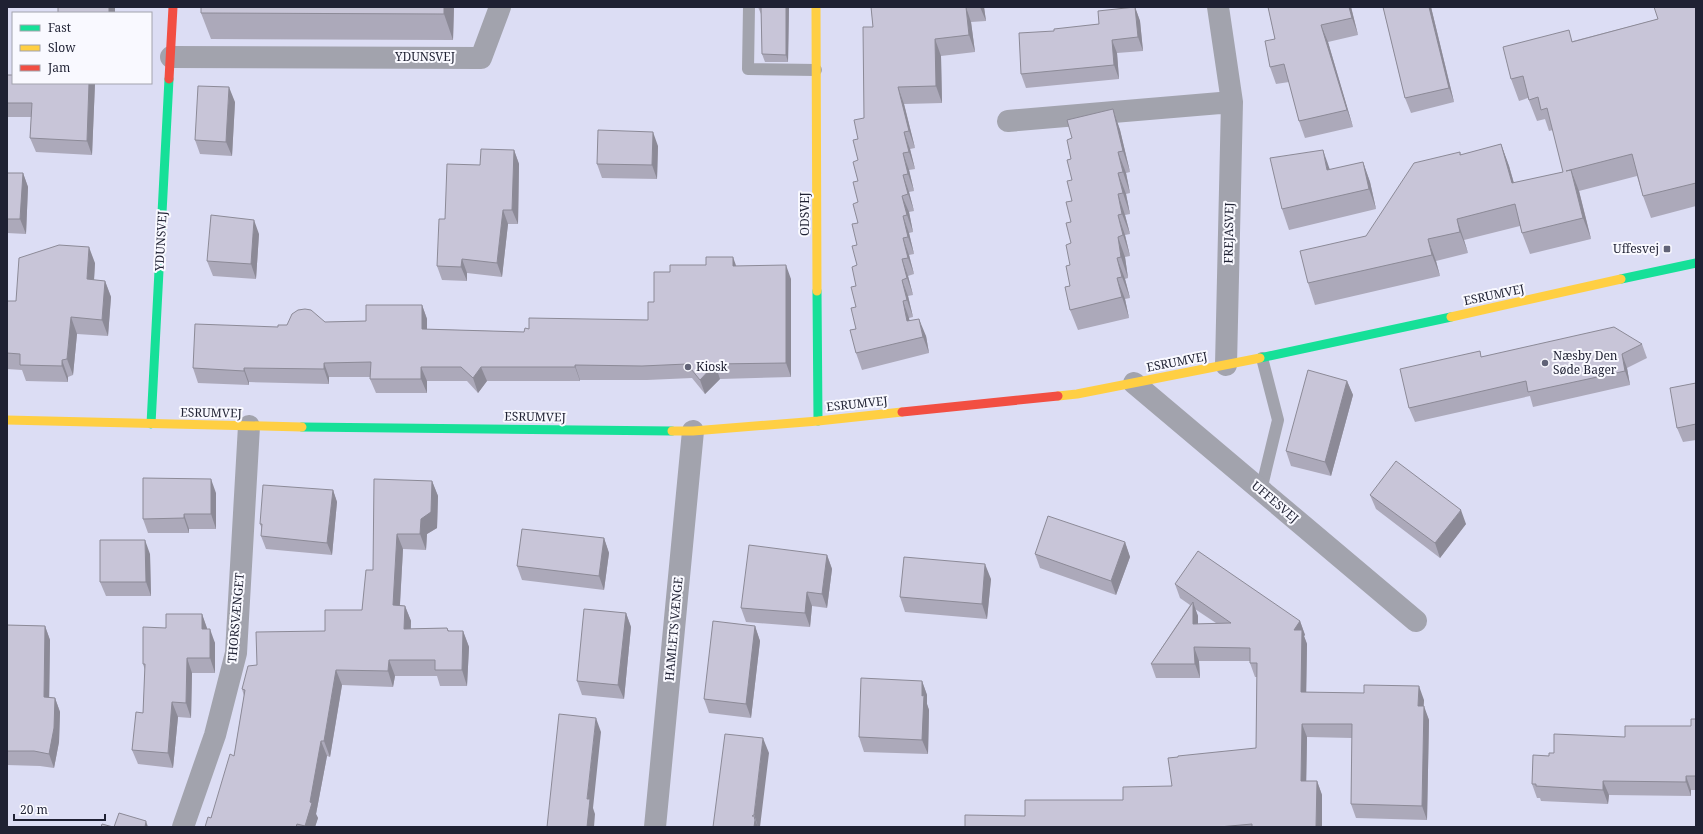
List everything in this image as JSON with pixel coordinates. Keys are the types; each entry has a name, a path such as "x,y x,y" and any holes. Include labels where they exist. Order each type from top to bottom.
{"street":[{"name":"YDUNSVEJ","path":"151,424 173,7"},
{"name":"YDUNSVEJ","path":"171,57 481,58 500,7"},
{"name":"ODSVEJ","path":"816,7 818,421"},
{"name":"FREJASVEJ","path":"1218,7 1232,102 1226,365"},
{"path":"1008,121 1232,102"},
{"name":"ESRUMVEJ","path":"7,420 249,426 693,431 818,421 1077,394 1262,358 1696,263"},
{"name":"UFFESVEJ","path":"1134,383 1416,621"},
{"name":"THORSVÆNGET","path":"184,827 215,735 236,653 249,426"},
{"name":"HAMLETS VÆNGE","path":"655,827 693,431"}],"lane":[{"path":"749,7 748,69 816,70"},
{"path":"1261,490 1278,420 1262,358"}],"building":[{"path":"58,7 109,7 109,12 58,12"},
{"path":"201,7 444,7 444,14 201,13"},
{"path":"761,7 786,7 786,55 762,54"},
{"path":"871,7 966,7 969,35 935,39 936,86 898,87 909,131 904,132 909,152 903,153 908,174 903,175 908,194 902,196 907,215 903,216 908,237 903,238 908,258 902,259 907,278 902,280 907,300 903,301 907,321 919,319 923,337 856,353 850,330 856,329 851,308 856,307 851,287 856,286 852,267 857,265 852,246 857,245 852,224 858,223 853,204 858,202 853,182 858,181 853,162 858,160 853,140 858,139 854,120 864,118 863,27 873,27"},
{"path":"1135,7 1138,37 1112,40 1114,65 1021,74 1019,33 1054,31 1054,29 1099,24 1098,11"},
{"path":"1268,7 1349,7 1352,18 1321,25 1347,110 1299,121 1284,64 1270,67 1265,41 1275,39"},
{"path":"1383,7 1429,7 1449,88 1405,98"},
{"path":"1654,7 1696,7 1696,183 1643,196 1632,154 1566,171 1571,170 1583,218 1522,233 1515,204 1457,219 1460,232 1428,239 1432,255 1308,283 1300,251 1366,236 1414,163 1460,152 1460,155 1501,144 1512,183 1563,172 1547,108 1541,110 1538,97 1529,100 1523,76 1511,79 1503,47 1569,30 1572,42 1658,19"},
{"path":"7,75 12,75 12,84 89,84 87,141 30,138 32,103 7,103"},
{"path":"198,86 229,87 226,142 195,140"},
{"path":"1113,109 1123,151 1118,152 1123,172 1118,173 1123,193 1118,194 1122,214 1118,215 1123,235 1118,237 1121,257 1117,258 1122,277 1117,278 1122,297 1070,310 1065,287 1070,286 1066,266 1070,265 1066,245 1071,243 1066,223 1071,222 1066,202 1072,201 1067,181 1072,180 1067,160 1071,159 1067,140 1072,138 1067,120"},
{"path":"598,130 653,132 652,165 597,164"},
{"path":"481,149 514,150 512,210 503,210 497,263 462,259 461,267 437,266 439,219 445,219 447,164 480,165"},
{"path":"1323,150 1327,170 1363,162 1369,189 1282,209 1270,158"},
{"path":"7,173 23,173 20,219 7,219"},
{"path":"211,215 254,220 251,264 207,261"},
{"path":"59,245 89,247 87,279 105,281 102,320 71,317 67,359 62,360 62,366 20,365 20,354 7,353 7,301 16,301 19,258"},
{"path":"706,257 733,257 733,266 786,265 786,363 715,364 700,380 687,364 642,366 575,365 575,367 481,367 473,378 461,367 421,367 421,379 370,379 371,362 324,363 324,369 244,368 244,371 193,368 195,324 278,327 278,325 287,325 292,314 298,310 305,309 311,310 325,322 366,321 366,305 422,305 422,329 524,332 525,328 529,329 529,318 648,320 648,302 654,302 654,272 670,272 670,265 706,265"},
{"path":"1614,327 1642,344 1622,354 1625,371 1528,392 1526,381 1409,408 1400,369 1480,351 1481,357"},
{"path":"1308,370 1347,381 1325,462 1286,451"},
{"path":"1696,383 1696,424 1677,428 1670,388"},
{"path":"1396,461 1461,510 1435,543 1370,495"},
{"path":"143,478 211,479 211,514 184,514 184,518 143,519"},
{"path":"374,479 432,481 431,512 421,519 420,534 397,534 393,605 405,606 404,629 447,628 448,631 463,631 462,670 435,670 435,660 389,660 388,671 336,670 324,741 321,741 310,802 312,803 305,826 297,824 296,827 205,827 208,817 211,818 230,754 234,756 245,690 242,689 248,666 257,665 256,632 325,631 325,610 362,610 366,570 373,570"},
{"path":"263,485 333,490 327,543 261,536 262,524 260,524"},
{"path":"1048,516 1125,542 1111,581 1035,554"},
{"path":"522,529 604,538 599,576 517,566"},
{"path":"100,540 145,540 146,582 100,582"},
{"path":"749,545 827,555 822,594 807,592 805,613 741,608"},
{"path":"1198,551 1300,621 1294,630 1302,630 1301,692 1364,693 1364,685 1419,686 1418,706 1424,706 1422,806 1351,804 1352,724 1302,724 1301,781 1317,781 1316,827 1252,827 1252,824 1219,827 965,827 965,815 1025,816 1025,800 1123,800 1123,787 1172,786 1168,758 1256,748 1257,663 1250,663 1250,648 1194,647 1195,664 1151,664 1193,602 1193,624 1231,623 1175,584"},
{"path":"904,557 985,564 982,604 900,597"},
{"path":"584,609 626,613 618,685 577,681"},
{"path":"166,614 202,614 202,629 210,629 210,658 187,658 186,703 172,702 168,753 132,750 136,712 143,713 145,664 143,664 143,627 166,628"},
{"path":"713,621 755,626 746,704 704,699"},
{"path":"7,625 45,626 44,697 55,698 54,728 49,754 34,751 7,751"},
{"path":"861,678 922,681 922,696 924,695 922,740 859,737"},
{"path":"559,714 596,718 587,799 590,799 587,827 547,827"},
{"path":"1691,719 1696,719 1696,776 1686,776 1686,782 1603,781 1603,790 1536,786 1536,784 1532,784 1533,755 1549,756 1549,753 1554,753 1554,734 1625,737 1625,726 1691,726"},
{"path":"725,734 763,738 754,815 752,816 754,816 755,820 754,827 713,827"},
{"path":"119,813 146,821 145,827 114,827"},
{"path":"102,824 113,827 101,827"}],"traffic: fast":[{"path":"151,424 169,79"},
{"path":"1621,279 1696,263"},
{"path":"817,291 818,421"},
{"path":"1260,358 1451,317"},
{"path":"302,427 672,431"}],"traffic: slow":[{"path":"816,7 817,291"},
{"path":"1451,317 1621,279"},
{"path":"1058,396 1077,394 1260,358"},
{"path":"672,431 693,431 818,421 902,412"},
{"path":"7,420 302,427"}],"traffic: jam":[{"path":"169,79 173,7"},
{"path":"902,412 1058,396"}],"place":[{"name":"Uffesvej","path":"1667,249"},
{"name":"Næsby Den Søde Bager","path":"1545,363"},
{"name":"Kiosk","path":"688,367"}]}
